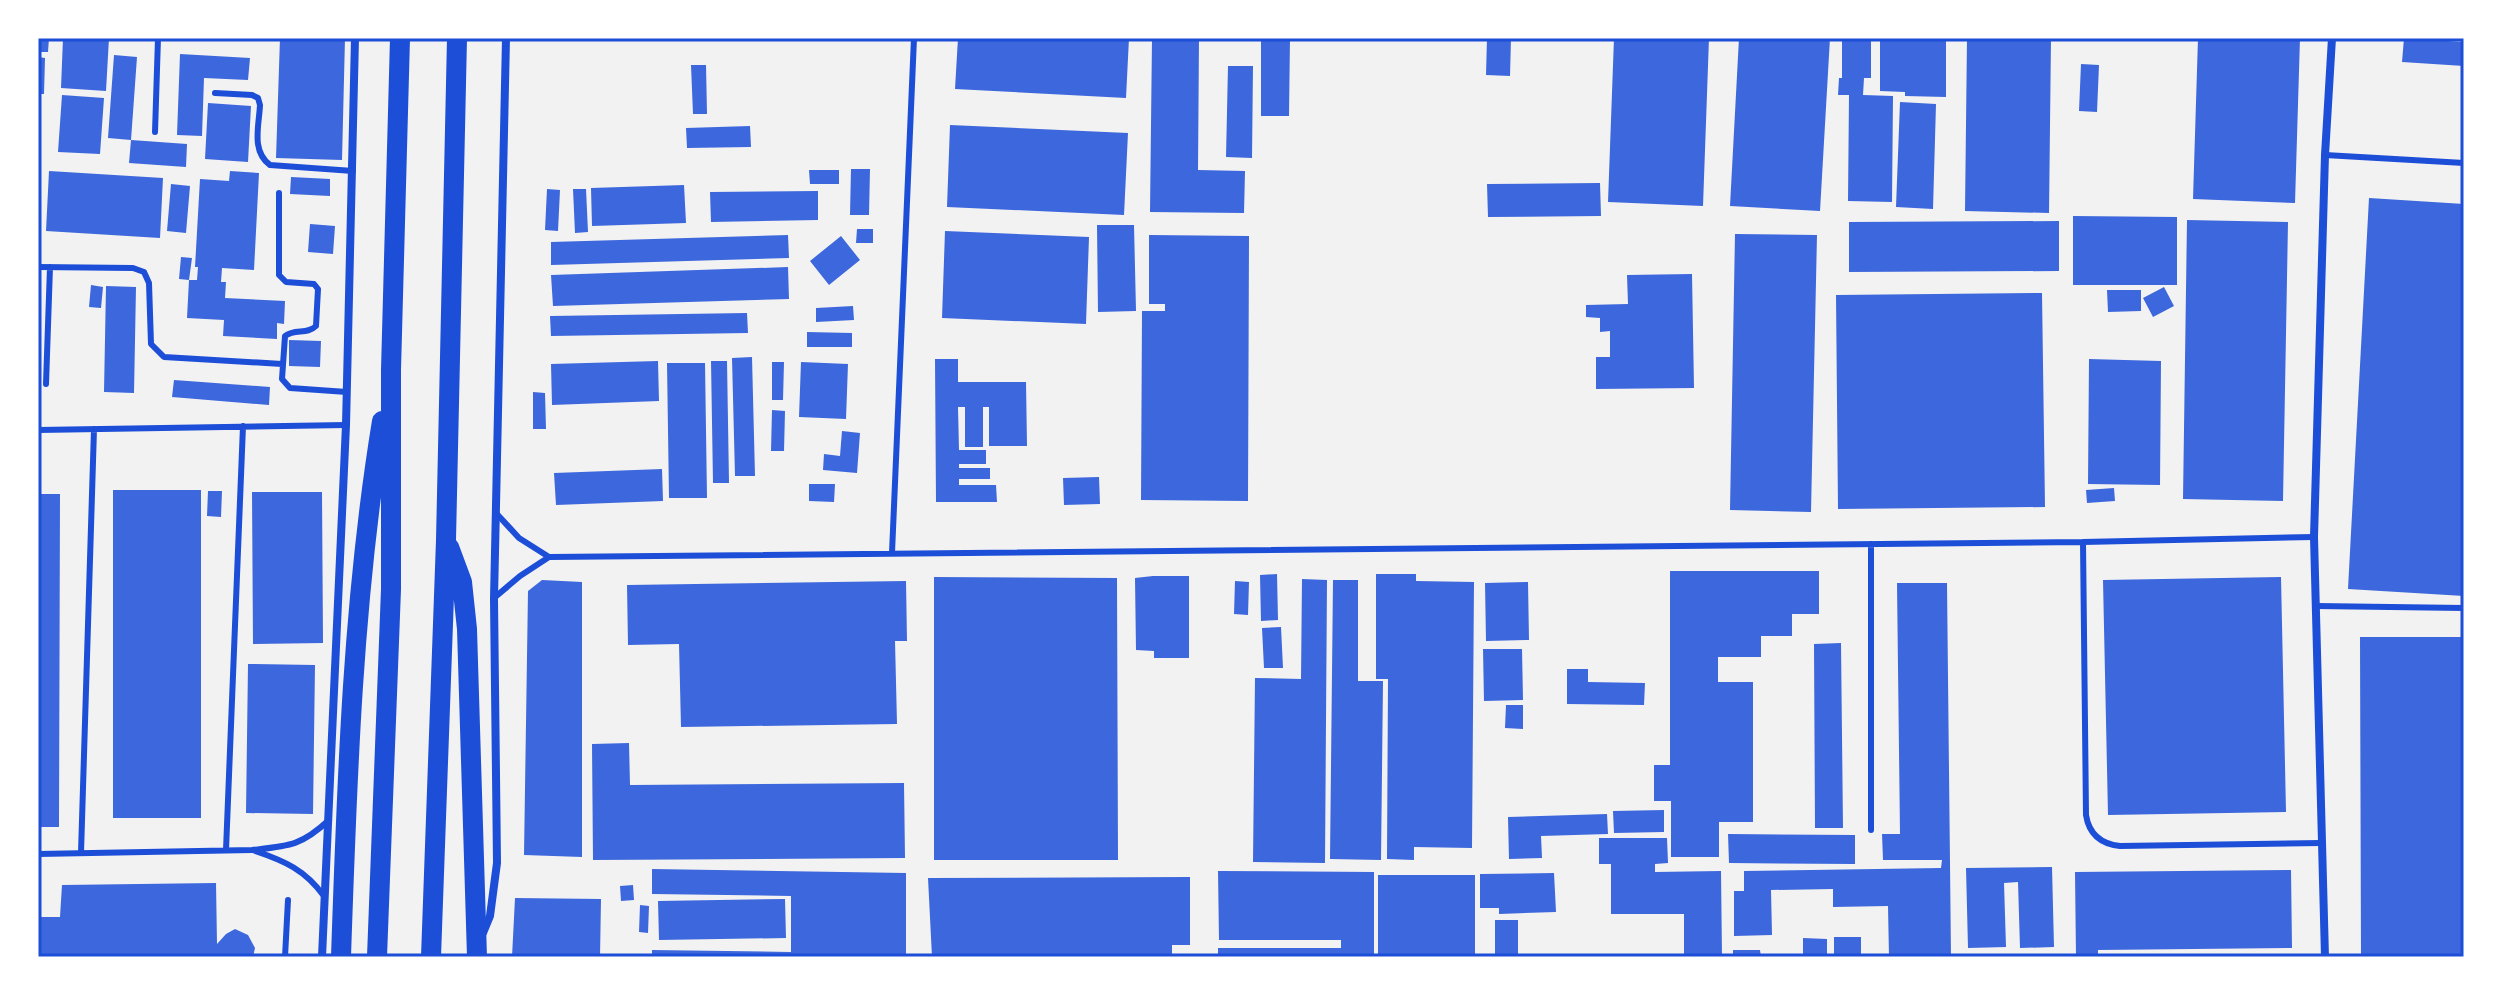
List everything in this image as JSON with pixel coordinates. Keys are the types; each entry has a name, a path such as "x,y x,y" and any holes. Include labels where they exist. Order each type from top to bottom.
{"highway":[{"path":"377,957 391,589 391,370 400,38"},
{"path":"431,957 446,540 457,38"},
{"path":"341,957 348,742 356,631 373,473 391,370"},
{"path":"446,540 458,564 467,629 477,953"}],"street":[{"path":"322,957 346,425 355,38"},
{"path":"477,953 490,916 497,863 494,599 506,38"},
{"path":"2325,957 2314,537 2325,155 2332,38"}],"lane":[{"path":"155,132 158,38"},
{"path":"892,553 914,38"},
{"path":"215,93 258,98 257,147 270,165 353,171"},
{"path":"2325,155 2464,163"},
{"path":"279,193 279,275 286,282 314,284 319,292 316,326 310,331 289,332 285,336 282,379 290,388 347,392"},
{"path":"38,267 133,268 144,272 149,283 151,344 164,357 282,364"},
{"path":"46,384 50,267"},
{"path":"38,430 346,425"},
{"path":"226,850 243,426"},
{"path":"81,853 94,429"},
{"path":"496,513 519,538 549,557"},
{"path":"494,599 520,576 549,557 2314,537"},
{"path":"2083,542 2086,815 2093,833 2110,845 2120,846 2321,843"},
{"path":"1871,544 1871,830"},
{"path":"2316,606 2464,608"},
{"path":"38,854 252,850 300,842 310,838 329,820"},
{"path":"252,850 299,869 326,898"},
{"path":"285,957 288,900"}],"building":[{"path":"38,38 49,38 48,52 38,52"},
{"path":"63,38 109,38 106,91 61,88"},
{"path":"280,38 345,38 342,160 276,158"},
{"path":"958,38 1129,38 1126,98 955,89"},
{"path":"1152,38 1199,38 1198,170 1245,171 1244,213 1150,212"},
{"path":"1261,38 1290,38 1289,116 1261,116"},
{"path":"1487,38 1511,38 1510,76 1486,75"},
{"path":"1614,38 1709,38 1703,206 1608,202"},
{"path":"1739,38 1830,38 1820,211 1730,206"},
{"path":"1842,38 1871,38 1871,78 1864,78 1863,95 1893,96 1892,202 1848,201 1849,95 1838,95 1839,78 1842,78"},
{"path":"1880,38 1946,38 1946,97 1905,96 1905,92 1880,91"},
{"path":"1967,38 2051,38 2049,213 1965,211"},
{"path":"2198,38 2300,38 2295,203 2193,199"},
{"path":"2404,38 2464,42 2464,66 2402,62"},
{"path":"180,54 250,58 248,80 204,78 202,136 177,135"},
{"path":"114,55 137,57 131,140 108,138"},
{"path":"38,57 45,58 44,94 38,94"},
{"path":"2081,64 2099,65 2097,112 2079,111"},
{"path":"691,65 706,65 707,114 693,114"},
{"path":"1228,66 1253,66 1252,158 1226,157"},
{"path":"62,95 104,98 100,154 58,152"},
{"path":"1900,102 1936,104 1933,209 1896,207"},
{"path":"208,103 251,106 248,162 205,159"},
{"path":"950,125 1128,133 1124,215 947,207"},
{"path":"750,126 751,147 687,148 686,128"},
{"path":"131,140 187,144 186,167 129,163"},
{"path":"851,169 870,169 869,215 850,215"},
{"path":"809,170 839,170 839,184 810,184"},
{"path":"49,171 163,178 160,238 46,231"},
{"path":"230,171 259,173 254,270 222,268 221,282 226,282 225,298 285,301 284,324 277,323 277,339 223,336 224,320 187,318 189,280 197,280 200,179 229,181"},
{"path":"291,177 330,179 330,196 290,194"},
{"path":"1600,183 1601,216 1488,217 1487,184"},
{"path":"171,184 190,186 186,233 167,231"},
{"path":"684,185 686,223 592,226 591,188"},
{"path":"547,189 560,190 558,231 545,230"},
{"path":"573,189 586,189 588,232 575,233"},
{"path":"818,191 818,220 711,222 710,192"},
{"path":"2369,198 2464,204 2464,596 2348,589"},
{"path":"2073,216 2177,217 2177,285 2073,285"},
{"path":"2187,220 2288,222 2283,501 2183,499"},
{"path":"2059,221 2059,271 1849,272 1849,222"},
{"path":"310,224 335,226 333,254 308,252"},
{"path":"1097,225 1134,225 1136,311 1098,312"},
{"path":"857,229 873,229 873,243 856,243"},
{"path":"945,231 1089,237 1086,324 942,318"},
{"path":"1735,234 1817,235 1811,512 1730,510"},
{"path":"788,235 789,258 551,265 551,242"},
{"path":"1149,235 1249,236 1248,501 1141,500 1142,311 1165,311 1165,304 1149,304"},
{"path":"841,236 860,260 829,285 810,261"},
{"path":"181,257 192,258 189,280 179,279"},
{"path":"788,267 789,299 553,306 551,275"},
{"path":"1692,274 1694,388 1596,389 1596,357 1610,357 1610,331 1600,332 1600,318 1586,317 1586,305 1628,304 1627,275"},
{"path":"91,285 103,287 101,308 89,307"},
{"path":"106,286 136,287 134,393 104,392"},
{"path":"2164,287 2174,306 2153,317 2143,298"},
{"path":"2107,290 2141,290 2141,311 2108,312"},
{"path":"2042,293 2045,507 1838,509 1836,295"},
{"path":"853,306 854,320 816,322 816,308"},
{"path":"747,313 748,333 551,336 550,316"},
{"path":"807,332 852,333 852,347 807,347"},
{"path":"289,340 321,341 320,367 289,366"},
{"path":"752,357 755,476 735,476 732,358"},
{"path":"935,359 958,359 958,382 1026,382 1027,446 989,446 989,407 983,407 983,447 965,447 965,407 958,407 959,450 986,450 986,464 959,464 959,468 990,468 990,479 959,479 959,485 996,485 997,502 936,502"},
{"path":"2089,359 2161,361 2160,485 2088,484"},
{"path":"658,361 659,401 552,405 551,364"},
{"path":"711,361 727,361 729,483 713,483"},
{"path":"772,362 784,362 783,400 772,400"},
{"path":"801,362 848,364 846,419 799,417"},
{"path":"667,363 705,363 707,498 669,498"},
{"path":"174,380 270,387 269,405 172,397"},
{"path":"533,392 545,393 546,429 533,429"},
{"path":"772,410 785,411 784,451 771,451"},
{"path":"842,431 860,433 857,473 823,470 824,454 840,456"},
{"path":"662,469 663,501 556,505 554,473"},
{"path":"1099,477 1100,504 1064,505 1063,478"},
{"path":"809,484 835,484 834,502 809,501"},
{"path":"2114,488 2115,501 2087,503 2086,490"},
{"path":"113,490 201,490 201,818 113,818"},
{"path":"208,491 222,491 221,517 207,516"},
{"path":"252,492 322,492 323,643 253,644"},
{"path":"38,494 60,494 59,827 38,827"},
{"path":"1670,571 1819,571 1819,614 1792,614 1792,636 1761,636 1761,657 1718,657 1718,682 1753,682 1753,822 1719,822 1719,857 1671,857 1671,801 1654,801 1654,765 1670,765"},
{"path":"1277,574 1278,620 1261,621 1260,575"},
{"path":"1376,574 1416,574 1416,581 1474,582 1472,848 1414,847 1414,860 1387,859 1388,679 1376,679"},
{"path":"1189,576 1189,658 1154,658 1154,651 1136,650 1135,578"},
{"path":"934,577 1117,578 1118,860 934,860"},
{"path":"2281,577 2286,812 2108,815 2103,580"},
{"path":"1302,579 1327,580 1325,863 1253,862 1255,678 1301,679"},
{"path":"542,580 582,582 582,857 524,855 528,591"},
{"path":"1333,580 1358,580 1358,681 1383,681 1381,860 1330,859"},
{"path":"906,581 907,641 895,641 897,724 681,727 679,644 628,645 627,585"},
{"path":"1235,581 1249,582 1248,615 1234,614"},
{"path":"1528,582 1529,640 1486,641 1485,583"},
{"path":"1897,583 1947,583 1951,957 1889,957 1888,906 1833,907 1833,889 1771,890 1772,935 1734,936 1734,891 1744,891 1744,871 1941,868 1942,860 1883,860 1882,834 1900,834"},
{"path":"1281,627 1283,668 1264,668 1262,628"},
{"path":"2360,637 2464,637 2464,957 2361,957"},
{"path":"1841,643 1843,828 1815,828 1814,644"},
{"path":"1483,649 1522,649 1523,700 1484,701"},
{"path":"248,664 315,665 313,814 246,813"},
{"path":"1567,669 1588,669 1588,682 1645,683 1644,705 1567,704"},
{"path":"1506,705 1523,705 1523,729 1505,728"},
{"path":"629,743 630,785 904,783 905,858 593,860 592,744"},
{"path":"1664,810 1664,832 1614,833 1613,811"},
{"path":"1607,814 1608,834 1541,836 1542,858 1509,859 1508,817"},
{"path":"1728,834 1855,835 1855,864 1729,863"},
{"path":"1599,838 1667,838 1668,863 1655,864 1655,872 1721,871 1722,957 1684,957 1684,914 1611,914 1611,864 1599,864"},
{"path":"2052,867 2054,947 2020,948 2018,882 2004,883 2006,947 1968,948 1966,868"},
{"path":"652,869 906,873 906,957 652,957 652,950 791,952 791,896 652,894"},
{"path":"2291,870 2292,948 2098,950 2098,957 2076,957 2075,872"},
{"path":"1218,871 1374,872 1374,957 1218,957 1218,948 1341,948 1341,940 1219,940"},
{"path":"1554,873 1556,912 1499,914 1499,908 1480,908 1480,874"},
{"path":"1378,875 1475,875 1475,957 1378,957"},
{"path":"1190,877 1190,945 1172,945 1172,957 932,957 928,878"},
{"path":"216,883 217,944 235,929 248,935 255,948 253,957 38,957 38,917 60,917 62,885"},
{"path":"633,885 634,900 621,901 620,886"},
{"path":"515,898 601,899 600,957 512,957"},
{"path":"785,899 786,938 659,940 658,901"},
{"path":"640,905 649,906 648,933 639,932"},
{"path":"1495,920 1518,920 1518,957 1495,957"},
{"path":"1834,937 1861,937 1861,957 1834,957"},
{"path":"1803,938 1827,939 1827,957 1803,957"},
{"path":"1733,950 1760,950 1761,957 1733,957"}]}
